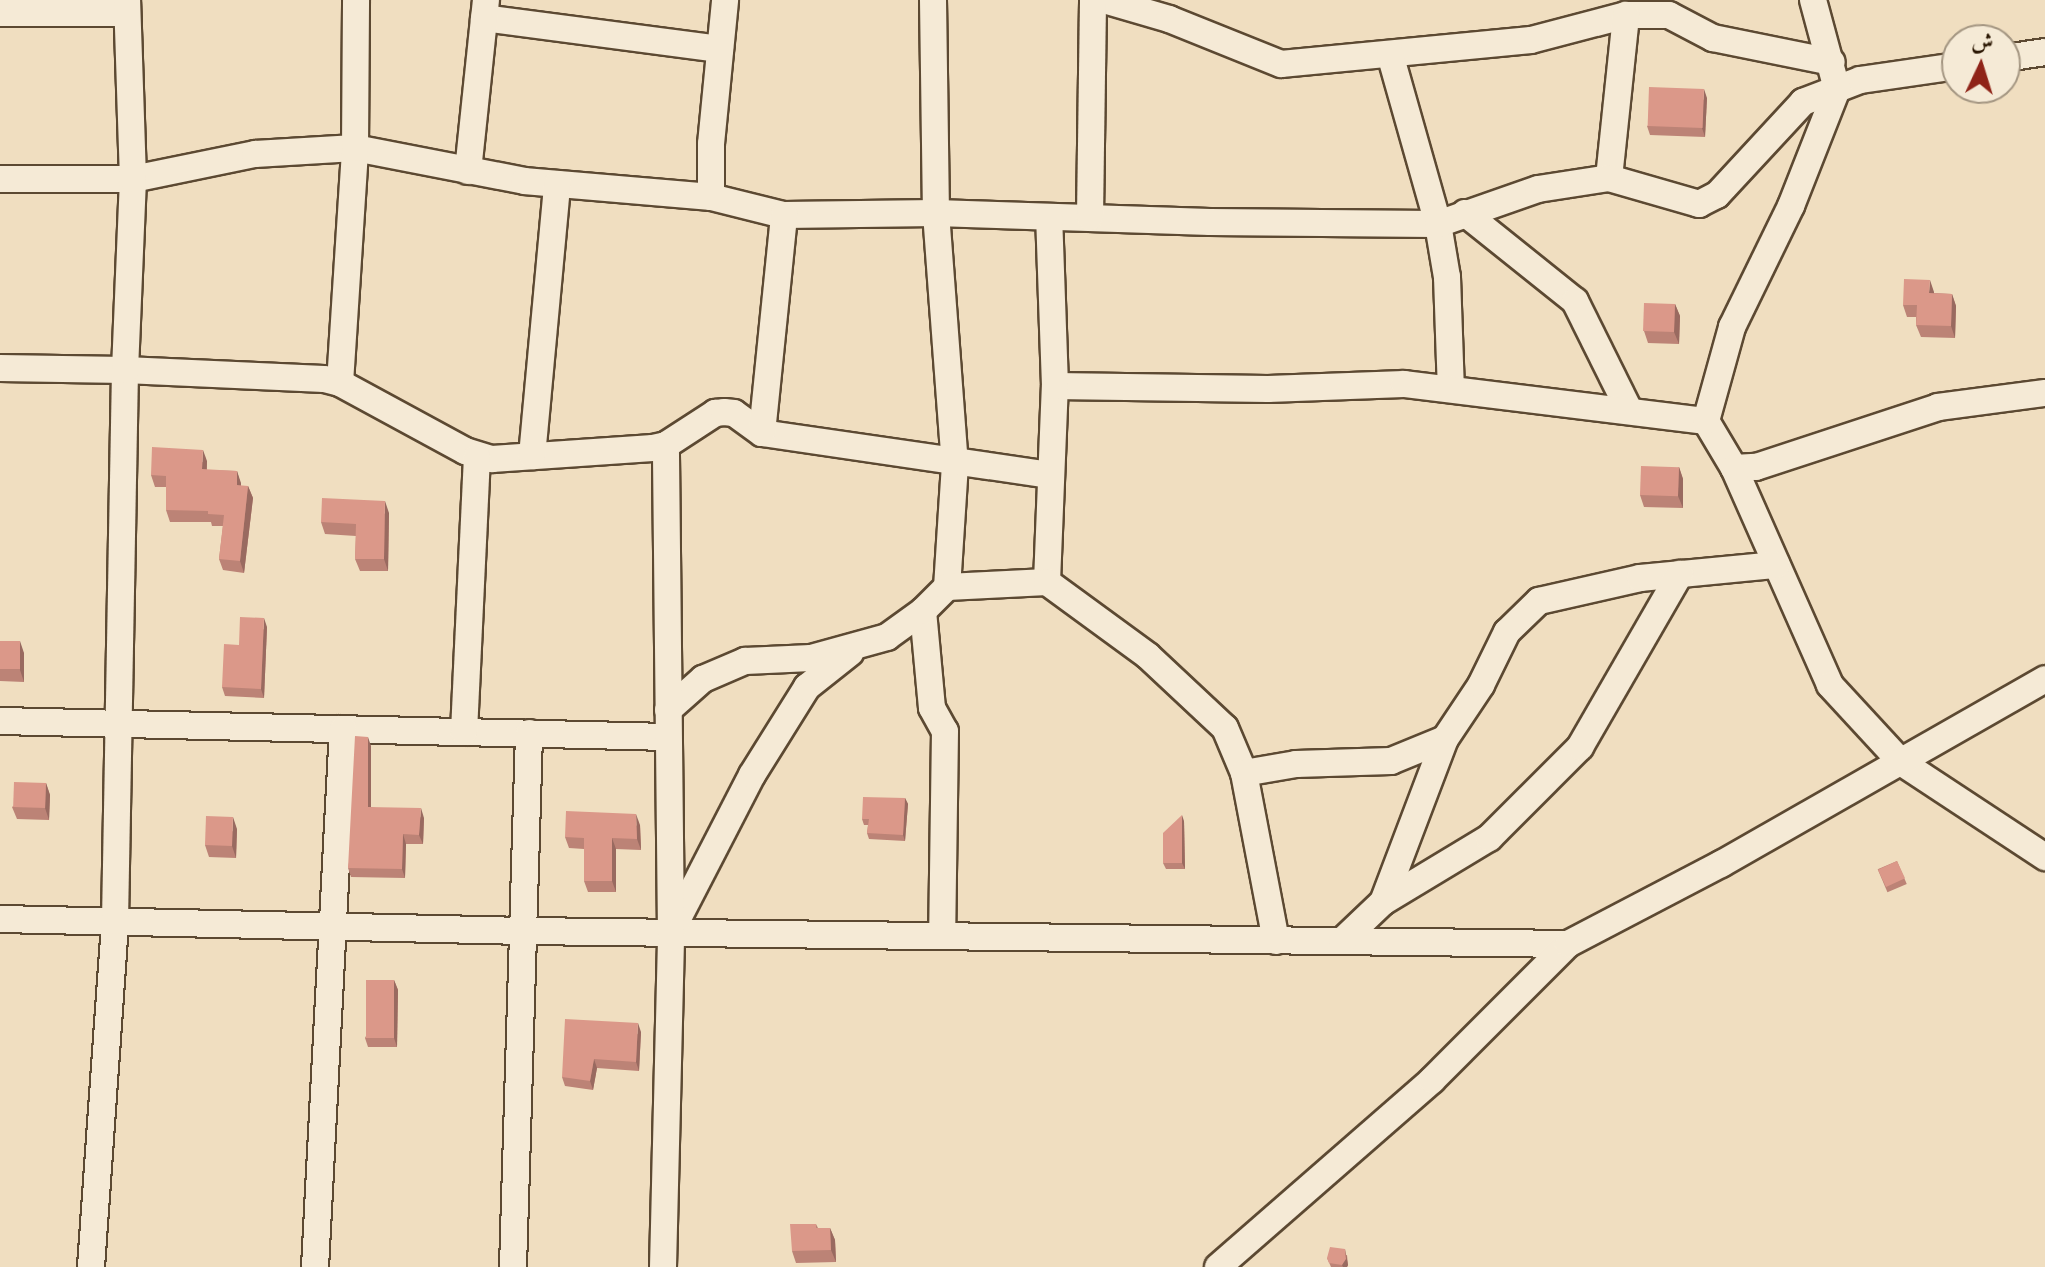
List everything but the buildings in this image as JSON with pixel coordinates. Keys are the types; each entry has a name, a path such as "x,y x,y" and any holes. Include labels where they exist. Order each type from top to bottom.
{"street":[{"path":"340,383 355,148 356,0"},
{"path":"711,197 711,144 725,0"},
{"path":"668,710 703,679 745,661 811,658 887,637 923,611 947,587 955,464 936,213 933,0"},
{"path":"1090,217 1093,0"},
{"path":"1104,0 1169,19 1281,64 1531,40 1626,15 1674,7 1713,38 1832,62"},
{"path":"1813,0 1837,89 1791,206 1732,327 1706,421 1734,468 1830,685 1901,762 2045,857"},
{"path":"0,13 127,7 133,179 125,370 115,921 91,1267"},
{"path":"468,171 485,9 720,49"},
{"path":"1609,178 1626,15"},
{"path":"2021,56 2045,52"},
{"path":"1390,54 1438,224 1447,277 1451,389"},
{"path":"0,179 133,179 255,154 355,148 468,171 557,184 711,197 784,215 936,213 1210,222 1438,224 1538,189 1609,178 1699,204 1717,195 1803,102 1860,80 1941,68"},
{"path":"532,456 557,184"},
{"path":"1465,213 1575,301 1629,410"},
{"path":"762,433 784,215"},
{"path":"1047,582 1055,386 1049,217"},
{"path":"0,368 125,370 340,383 477,457 532,456 666,445 715,413 724,412 734,413 762,433 955,464 1049,475"},
{"path":"1055,386 1268,389 1404,384 1706,421"},
{"path":"1734,468 1756,467 1938,407 2045,393"},
{"path":"663,1267 671,933 666,445"},
{"path":"464,732 477,457"},
{"path":"1383,902 1445,739 1481,685 1507,632 1539,601 1640,578 1776,565"},
{"path":"1342,941 1383,902 1489,838 1580,747 1680,574"},
{"path":"947,587 1047,582 1148,656 1225,728 1244,773 1276,941"},
{"path":"923,611 932,708 945,731 942,936"},
{"path":"671,933 752,775 807,687 862,644"},
{"path":"1218,1267 1432,1080 1568,944 1721,864 2045,679"},
{"path":"0,721 668,737"},
{"path":"315,1267 343,729"},
{"path":"513,1267 529,733"},
{"path":"1244,773 1296,764 1391,761 1445,739"},
{"path":"0,919 524,931 1568,944"}]}
